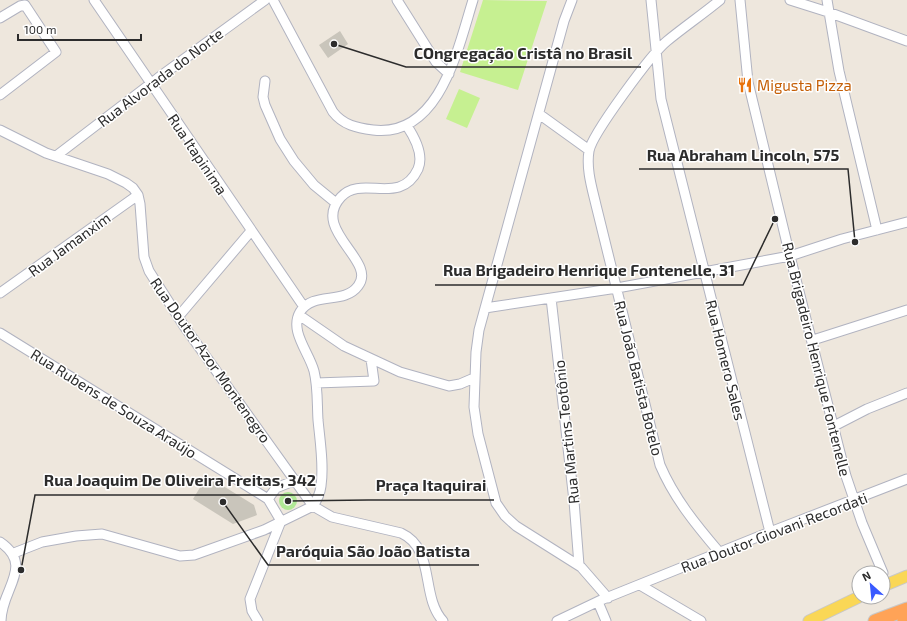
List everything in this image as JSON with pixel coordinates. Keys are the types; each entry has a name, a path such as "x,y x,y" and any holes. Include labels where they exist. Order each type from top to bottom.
{"highway":[{"path":"875,621 907,609"}],"main road":[{"path":"891,578 907,576"},
{"path":"809,621 851,601"}],"street":[{"name":"Rua Itapinima","path":"94,0 251,231 301,311"},
{"name":"Rua Alvorada do Norte","path":"56,156 150,84 266,0"},
{"path":"273,0 328,105 338,118 359,129 380,131 407,126 430,105 441,90 449,74 473,0"},
{"path":"397,0 436,62 449,74"},
{"path":"572,0 555,55 540,114 479,330 474,378 474,407 478,434 496,503 505,516 516,526 579,565 608,598"},
{"name":"Rua Homero Sales","path":"651,0 661,99 770,532"},
{"name":"Rua João Batista Botelo","path":"720,0 656,52 596,134 590,150 590,178 660,465 676,497 698,528 720,553"},
{"name":"Rua Brigadeiro Henrique Fontenelle","path":"740,0 748,82 790,256 813,340 846,476 878,565"},
{"path":"790,0 828,12 907,41"},
{"path":"827,0 839,71 877,230"},
{"path":"0,18 20,6 25,5 56,53 0,95"},
{"path":"265,81 263,97 264,105 288,153 314,184 336,203"},
{"path":"540,114 590,150"},
{"path":"14,553 42,542 76,536 102,534 180,556 189,556 222,546 313,506 321,487 322,469 316,383 311,359 297,332 296,323 301,311 321,299 343,297 353,292 360,285 363,276 360,267 340,237 333,222 333,211 336,203 342,196 351,190 398,188 407,183 414,176 420,164 418,148 407,126"},
{"path":"0,130 15,139 56,156 108,174 126,183 138,195"},
{"name":"Rua Jamanxim","path":"0,293 138,195"},
{"name":"Rua Doutor Azor Montenegro","path":"138,195 144,257 149,272 178,316 296,480 313,506"},
{"path":"485,308 617,288 790,256 842,239 907,222"},
{"path":"178,316 251,231"},
{"name":"Rua Martins Teotônio","path":"551,298 574,501 579,565"},
{"path":"813,340 907,310"},
{"path":"301,311 344,346 400,372 449,386 460,384 474,378"},
{"name":"Rua Rubens de Souza Araújo","path":"0,333 268,499"},
{"path":"316,383 362,382 375,380 371,359"},
{"path":"834,426 867,409 907,393"},
{"name":"Rua Doutor Giovani Recordati","path":"640,585 770,532 907,479"},
{"path":"281,521 268,499 276,488 296,480"},
{"path":"313,506 332,517 401,533 411,538 416,544 425,566 435,610 443,621"},
{"path":"258,621 252,611 250,600 281,521"},
{"path":"0,542 14,553 16,561 16,571 4,600 1,621"},
{"path":"557,621 565,619 598,602 640,585 701,621"},
{"path":"598,602 606,621"}],"green space":[{"path":"483,0 547,1 518,90 460,72"},
{"path":"459,89 480,98 467,128 446,119"},
{"path":"284,492 292,492 297,497 295,508 292,510 284,510 279,505 279,497"}],"building":[{"path":"340,31 348,44 328,58 319,45"},
{"path":"207,476 254,505 257,515 233,524 193,499"}],"place":[{"name":"COngregação Cristâ no Brasil","path":"334,44"},
{"name":"Migusta Pizza","path":"745,85"},
{"name":"Rua Brigadeiro Henrique Fontenelle, 31","path":"775,219"},
{"name":"Rua Abraham Lincoln, 575","path":"855,242"},
{"name":"Praça Itaquirai","path":"288,501"},
{"name":"Paróquia São João Batista","path":"223,502"},
{"name":"Rua Joaquim De Oliveira Freitas, 342","path":"21,570"}]}
